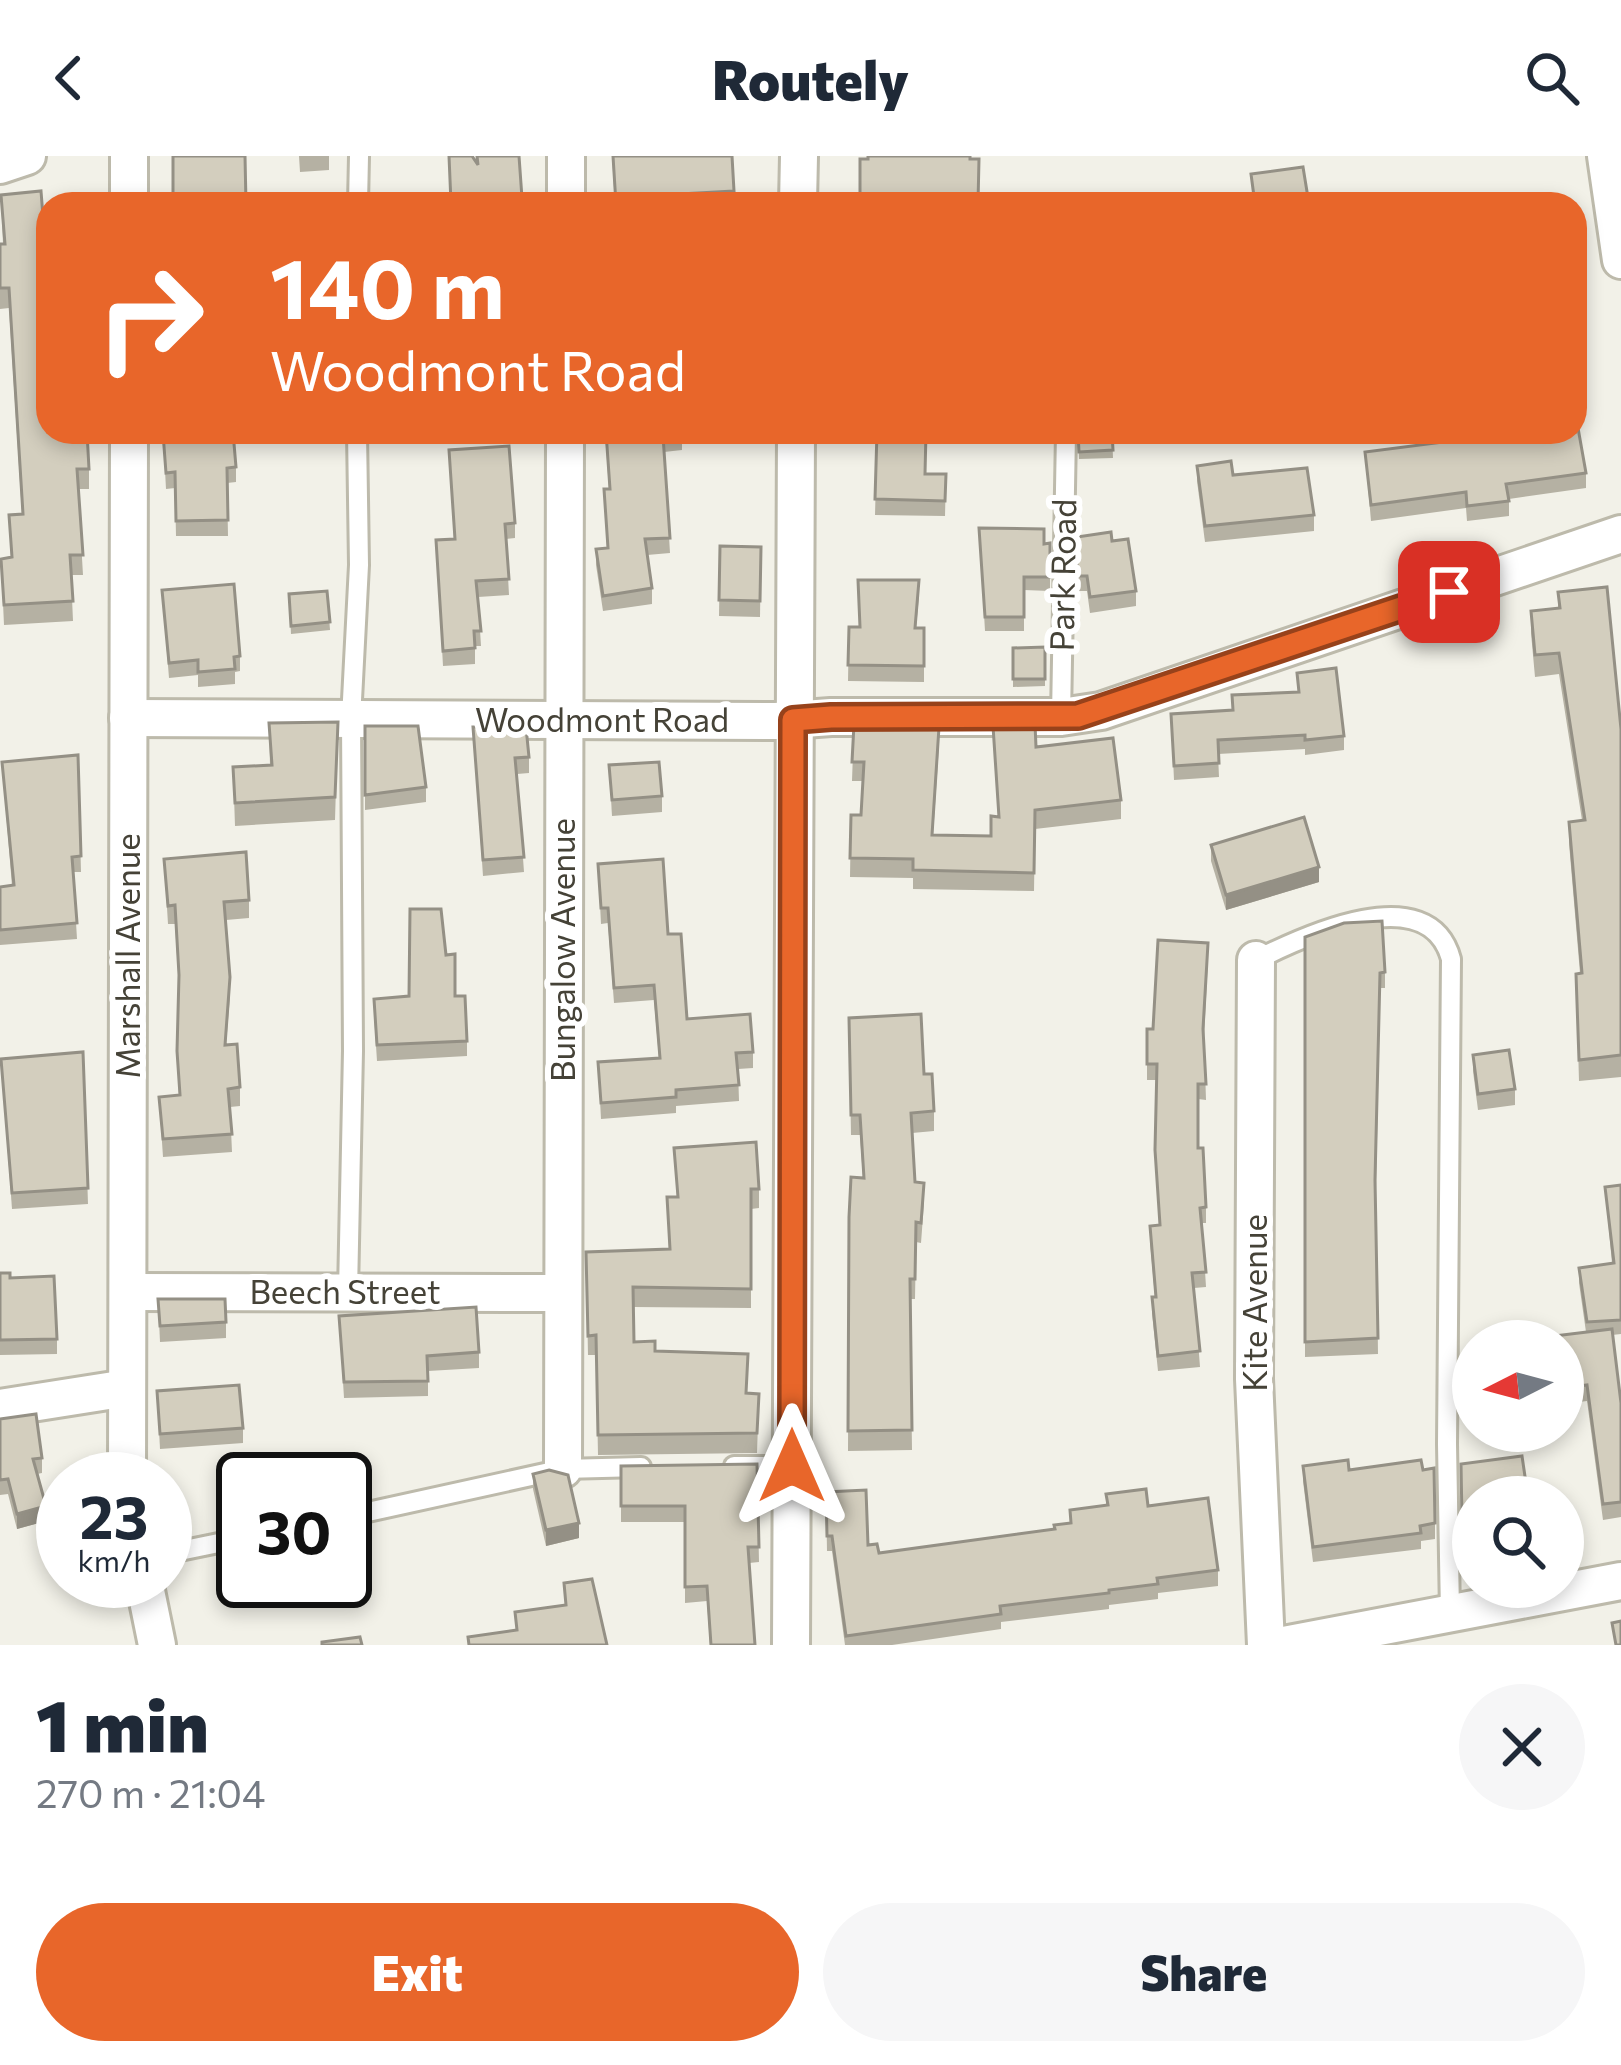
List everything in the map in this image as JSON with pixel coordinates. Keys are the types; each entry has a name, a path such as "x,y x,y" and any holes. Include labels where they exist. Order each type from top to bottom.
{"street":[{"path":"0,165 27,156"},
{"path":"129,156 129,192"},
{"path":"566,156 566,192"},
{"path":"798,192 799,156"},
{"path":"1606,156 1621,260"},
{"name":"Marshall Avenue","path":"127,1452 128,444"},
{"name":"Bungalow Avenue","path":"563,1468 565,444"},
{"path":"791,1645 796,444"},
{"name":"Woodmont Road","path":"128,718 1061,717 1101,711 1621,534"},
{"name":"Kite Avenue","path":"1256,960 1254,1379 1266,1645"},
{"name":"Beech Street","path":"128,1292 562,1293"},
{"path":"0,1408 127,1388"},
{"path":"1284,1645 1621,1581"},
{"path":"149,1608 157,1645"}],"lane":[{"path":"358,192 359,156"},
{"path":"347,1292 357,444"},
{"name":"Park Road","path":"1061,717 1066,444"},
{"path":"1256,960 1325,928 1357,920 1421,922 1437,930 1446,942 1451,959 1453,1096 1447,1444 1450,1613"},
{"path":"720,1466 792,1466"},
{"path":"372,1511 563,1468 653,1467"}],"building":[{"path":"173,156 245,156 246,192 173,192"},
{"path":"449,156 472,156 478,165 477,156 519,156 522,192 451,192"},
{"path":"613,156 732,156 734,191 615,192"},
{"path":"970,156 979,159 978,192 860,192 860,159"},
{"path":"1303,167 1307,192 1253,192 1251,174"},
{"path":"41,191 36,192 36,444 88,444 89,469 77,469 83,555 70,555 73,601 4,605 1,559 12,557 9,515 23,514 9,288 0,288 0,244 5,244 1,195"},
{"path":"164,444 234,444 236,467 227,468 228,520 176,521 175,472 166,473"},
{"path":"607,444 664,444 670,538 645,539 652,588 603,596 596,549 608,548 604,489 610,489"},
{"path":"877,444 926,444 925,474 946,474 945,501 875,499"},
{"path":"1079,444 1113,444 1113,450 1079,452"},
{"path":"1428,444 1581,444 1586,473 1506,484 1509,501 1467,506 1466,492 1371,505 1365,452"},
{"path":"509,446 515,523 505,524 509,579 476,581 481,631 474,631 475,648 443,651 436,540 455,539 449,450"},
{"path":"1231,461 1233,475 1307,468 1314,515 1205,526 1197,466"},
{"path":"979,528 1044,529 1044,544 1050,543 1050,577 1024,577 1024,617 985,617"},
{"path":"1111,532 1112,541 1128,539 1136,591 1090,597 1087,576 1077,576 1077,537"},
{"path":"720,546 761,547 760,601 719,600"},
{"path":"858,580 919,580 915,628 924,628 924,666 848,665 849,627 860,627"},
{"path":"234,584 240,656 234,657 235,669 198,672 198,660 169,663 162,590"},
{"path":"1607,587 1621,729 1621,1055 1579,1060 1576,974 1582,973 1569,822 1585,820 1559,653 1535,655 1531,611 1560,608 1558,592"},
{"path":"327,591 330,622 291,626 289,594"},
{"path":"1045,647 1045,679 1013,679 1013,648"},
{"path":"1336,668 1344,736 1218,740 1219,763 1174,766 1171,714 1233,710 1232,695 1299,692 1297,673"},
{"path":"338,722 335,797 235,803 233,767 272,765 269,723"},
{"path":"854,724 939,727 932,835 991,836 991,816 999,817 993,726 1035,724 1036,747 1113,738 1121,800 1035,810 1034,873 913,870 913,859 850,858 851,815 861,815 864,762 852,762"},
{"path":"365,726 418,726 426,787 365,795"},
{"path":"473,727 526,727 529,757 515,758 524,857 483,860"},
{"path":"78,755 81,856 72,857 77,923 0,930 0,887 14,885 2,762"},
{"path":"659,762 662,796 612,800 609,765"},
{"path":"1304,817 1319,867 1226,895 1211,845"},
{"path":"246,852 249,900 224,902 230,977 225,1045 237,1044 240,1087 228,1089 232,1134 163,1139 159,1097 180,1095 175,905 168,906 164,859"},
{"path":"663,859 668,934 681,934 687,1019 750,1014 753,1052 736,1053 739,1085 676,1090 676,1097 601,1103 598,1062 660,1058 654,985 614,988 608,908 601,908 598,864"},
{"path":"410,909 441,909 446,955 455,954 455,996 465,996 467,1041 377,1045 374,999 409,996"},
{"path":"1382,921 1385,972 1380,973 1375,1180 1378,1338 1305,1342 1305,937 1344,923"},
{"path":"1158,940 1208,943 1203,1029 1206,1084 1198,1084 1206,1272 1192,1273 1200,1351 1158,1356 1150,1226 1160,1225 1155,1150 1157,1064 1147,1064 1147,1029 1153,1029"},
{"path":"921,1014 924,1074 932,1074 934,1111 911,1113 915,1182 924,1183 921,1223 916,1222 915,1279 910,1279 912,1430 848,1431 851,1177 864,1178 860,1115 851,1115 849,1018"},
{"path":"1509,1050 1515,1089 1478,1094 1473,1055"},
{"path":"83,1052 88,1188 12,1193 1,1059"},
{"path":"756,1142 759,1189 751,1189 751,1289 633,1287 634,1342 655,1341 655,1351 748,1354 746,1393 759,1394 757,1433 598,1435 596,1335 588,1336 586,1252 670,1249 667,1197 678,1197 674,1148"},
{"path":"1621,1185 1621,1320 1587,1322 1579,1268 1614,1263 1605,1187"},
{"path":"0,1273 10,1273 10,1278 54,1276 57,1339 0,1340"},
{"path":"158,1299 225,1299 226,1322 160,1326"},
{"path":"476,1307 479,1352 427,1356 428,1381 344,1382 339,1316"},
{"path":"1612,1329 1621,1403 1621,1502 1603,1504 1584,1385 1584,1332"},
{"path":"239,1385 243,1428 160,1434 157,1391"},
{"path":"36,1414 41,1452 33,1459 36,1509 17,1514 8,1479 0,1480 0,1419"},
{"path":"1522,1456 1525,1476 1461,1476 1461,1464"},
{"path":"1348,1460 1349,1470 1421,1460 1423,1470 1434,1468 1435,1523 1420,1526 1421,1533 1313,1547 1303,1466"},
{"path":"757,1464 759,1547 748,1547 755,1645 711,1645 707,1586 685,1587 685,1506 621,1506 621,1466"},
{"path":"549,1470 568,1475 579,1523 546,1530 533,1474"},
{"path":"1146,1489 1148,1506 1208,1498 1218,1570 1157,1578 1158,1584 1109,1593 1000,1606 1001,1614 846,1636 832,1536 827,1536 826,1492 866,1490 868,1545 877,1544 879,1553 1055,1529 1054,1525 1071,1523 1070,1510 1108,1505 1106,1494"},
{"path":"592,1579 607,1645 469,1645 468,1637 517,1630 515,1612 566,1605 564,1583"},
{"path":"1621,1621 1621,1645 1616,1645 1612,1623"},
{"path":"360,1637 362,1645 322,1645 322,1642"}],"route":[{"path":"792,1466 793,720 1078,716 1449,592"}]}
